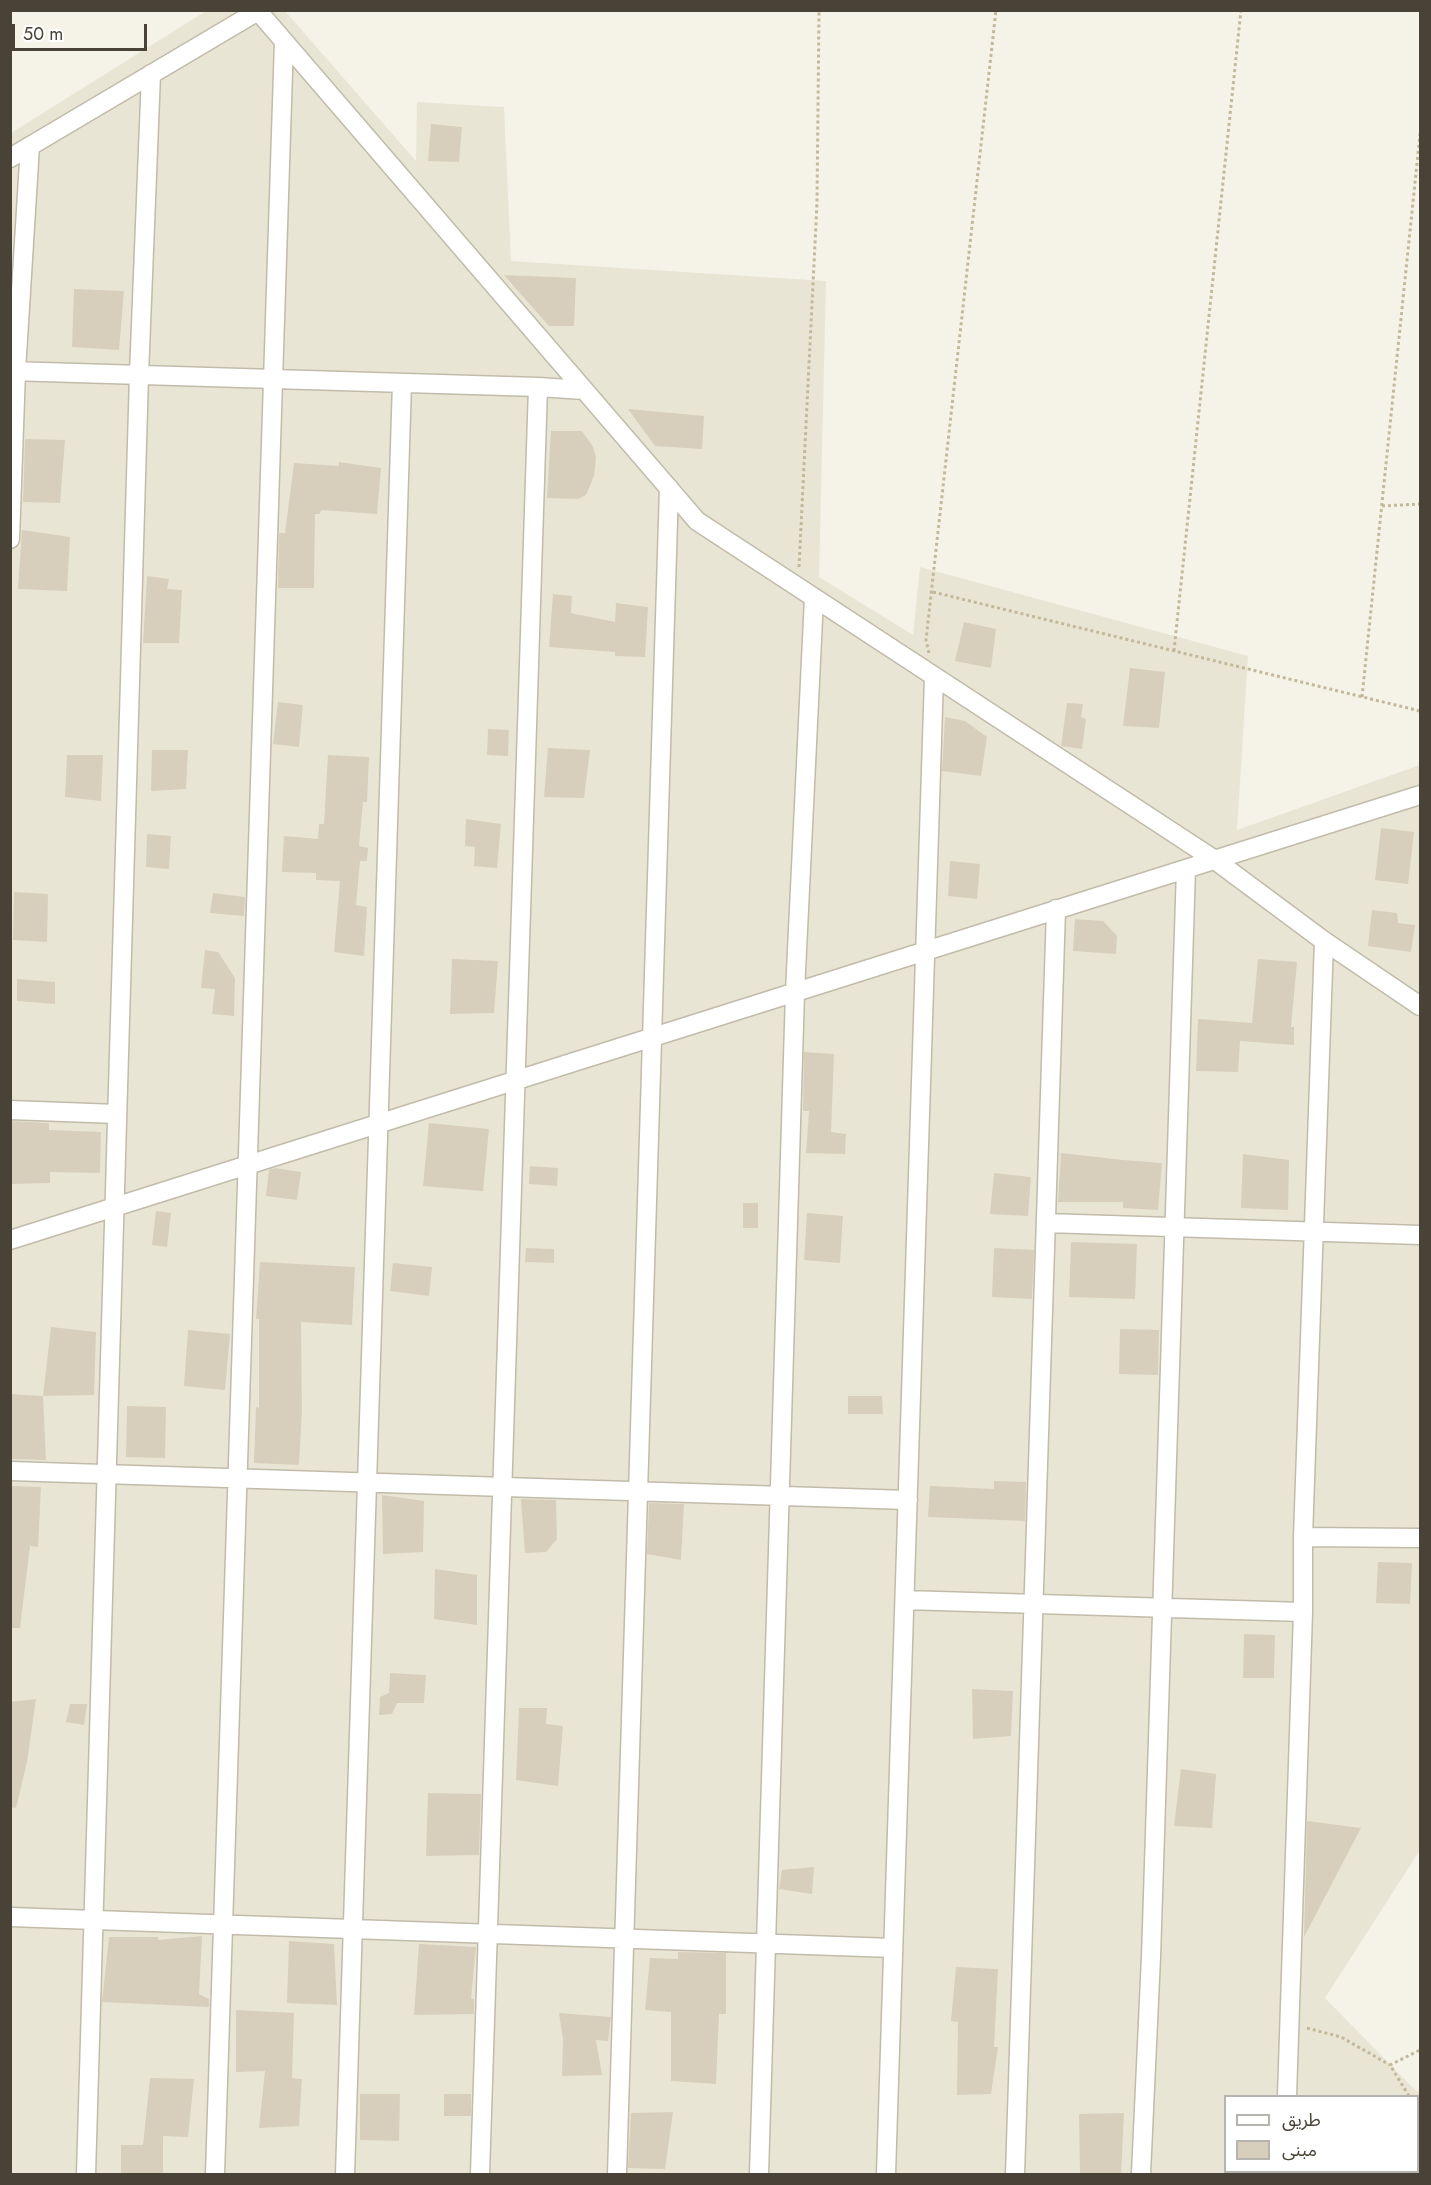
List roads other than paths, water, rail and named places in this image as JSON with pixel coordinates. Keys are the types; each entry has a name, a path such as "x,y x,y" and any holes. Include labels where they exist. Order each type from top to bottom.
{"street":[{"path":"10,158 258,11 697,521 1215,860 1324,941 1420,1006"},
{"path":"215,2175 284,41"},
{"path":"86,2175 139,375 151,74"},
{"path":"10,539 13,371 30,146"},
{"path":"13,371 402,382 584,390"},
{"path":"345,2175 402,382"},
{"path":"480,2175 538,387"},
{"path":"617,2175 669,488"},
{"path":"759,2175 795,992 814,598"},
{"path":"886,2175 934,677"},
{"path":"10,1240 1420,795"},
{"path":"1142,2175 1186,868"},
{"path":"1015,2175 1056,909"},
{"path":"1287,2095 1303,1612 1303,1538 1324,941"},
{"path":"10,1110 117,1114"},
{"path":"1046,1223 1420,1235"},
{"path":"10,1471 908,1500"},
{"path":"1303,1538 1420,1538"},
{"path":"905,1600 1303,1612"},
{"path":"10,1917 893,1948"}]}
